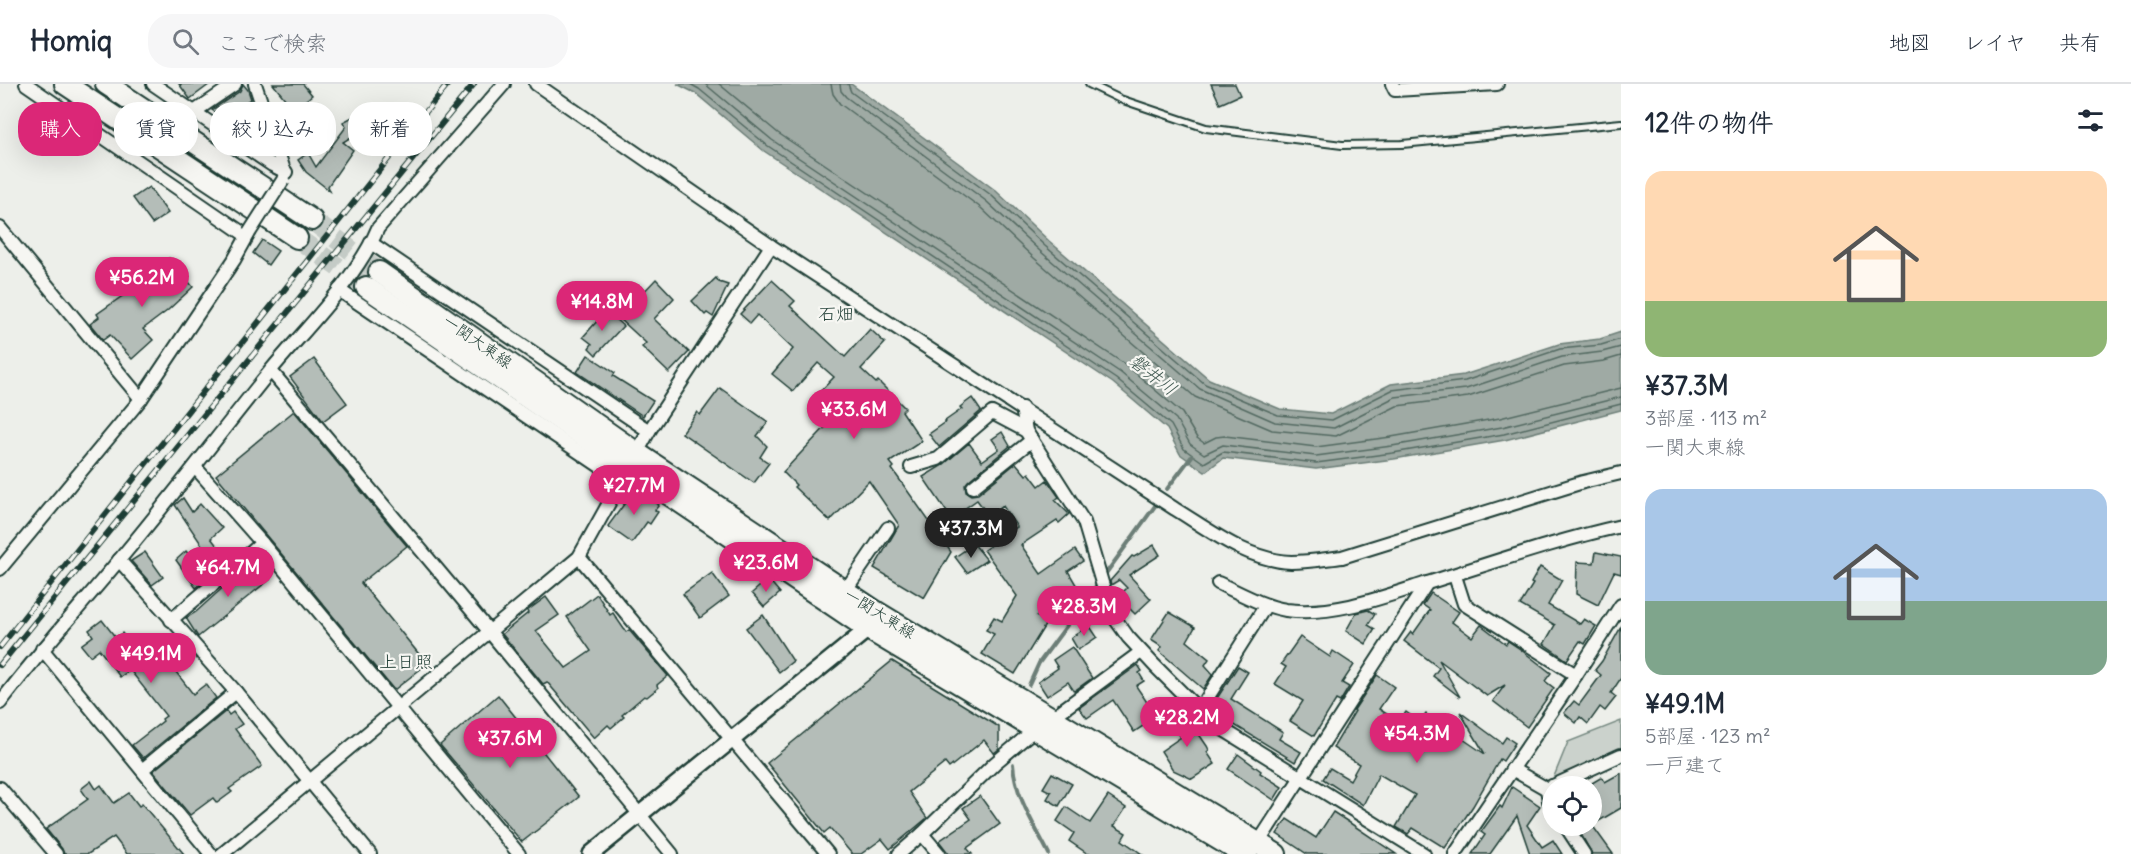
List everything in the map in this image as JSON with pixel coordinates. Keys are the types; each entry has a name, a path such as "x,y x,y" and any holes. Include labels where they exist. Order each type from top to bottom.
{"main road":[{"path":"64,84 297,238"},
{"path":"106,84 312,220"},
{"name":"一関大東線","path":"372,280 629,467 872,620 1251,850 1276,854"},
{"name":"一関大東線","path":"629,467 845,591 872,620"}],"street":[{"path":"26,84 248,234"},
{"path":"153,84 179,102"},
{"path":"198,109 235,84"},
{"path":"255,84 284,176"},
{"path":"0,703 339,290 371,243 378,228 504,84"},
{"path":"536,84 771,246 1231,544 1259,556 1288,562 1342,557 1583,482 1621,473"},
{"path":"1392,84 1395,90 1497,84"},
{"path":"198,115 272,165 284,176"},
{"path":"0,569 141,399 234,260 284,176"},
{"path":"0,228 141,399"},
{"path":"371,243 649,431"},
{"path":"222,854 579,557 649,431 771,246"},
{"path":"339,290 629,467"},
{"path":"271,371 672,854"},
{"path":"1022,408 1029,436 1084,522 1116,620 1142,652 1211,722 1424,854"},
{"path":"911,467 938,459 992,413 1029,436"},
{"path":"973,487 1029,436"},
{"path":"195,467 262,543 519,854"},
{"path":"1218,583 1266,605 1287,610 1333,609 1370,602 1567,540 1621,526"},
{"path":"845,591 888,528"},
{"path":"171,620 262,543"},
{"path":"579,557 828,854"},
{"path":"119,560 236,692 370,854"},
{"path":"1455,576 1464,604 1576,675"},
{"path":"1251,850 1427,584"},
{"path":"1455,854 1621,604"},
{"path":"1199,711 1266,605"},
{"path":"591,854 872,620"},
{"path":"42,649 211,854"},
{"path":"899,854 995,763 1142,652"},
{"path":"142,770 236,692"},
{"path":"1575,776 1621,755"},
{"path":"1512,769 1542,783"},
{"path":"0,788 56,854"},
{"path":"922,834 939,854"},
{"path":"1572,836 1584,854"}],"lane":[{"path":"1089,84 1120,99 1206,128 1342,145 1402,144 1621,123"}],"shaded area":[{"path":"1621,721 1621,748 1560,776 1554,776 1568,742"}],"water":[{"name":"磐井川","path":"677,84 851,84 995,190 1049,241 1209,379 1280,409 1331,414 1391,384 1464,375 1559,344 1600,339 1621,332 1621,410 1505,440 1394,459 1316,469 1223,458 1205,472 1180,454 1167,429 1113,383 764,151 695,93"}],"building":[{"path":"179,84 210,84 190,99"},
{"path":"243,84 251,99 246,102 224,102 240,91"},
{"path":"273,84 303,84 312,95 304,102 288,102"},
{"path":"1211,84 1235,84 1240,95 1220,104"},
{"path":"348,119 348,139 343,142 348,146 349,156 328,186 330,191 306,172 298,160 304,156 310,156 316,167 324,156 336,156 336,140 346,127 343,122"},
{"path":"149,187 168,213 152,224 133,198"},
{"path":"262,240 278,251 268,265 253,253"},
{"path":"169,258 193,287 143,329 153,340 132,359 110,335 103,340 90,324 99,317 97,314 155,273 153,271"},
{"path":"716,278 719,282 728,285 713,317 707,313 705,315 692,301"},
{"path":"656,279 674,298 654,319 689,352 669,373 642,347 646,343 619,318"},
{"path":"772,280 795,301 790,306 845,357 870,329 885,343 861,369 876,383 878,381 905,408 902,411 922,441 890,462 894,467 892,469 951,552 924,598 874,568 899,525 869,481 830,521 794,487 796,485 783,472 833,419 813,399 834,377 818,363 793,391 772,374 793,349 757,315 750,323 740,314"},
{"path":"606,311 623,326 596,355 589,348 592,344 583,337"},
{"path":"588,355 615,373 613,376 653,401 643,416 577,372"},
{"path":"314,359 347,403 323,421 290,377"},
{"path":"720,388 768,422 757,436 767,446 760,457 769,463 754,483 682,433 697,412 700,415"},
{"path":"972,398 981,411 939,447 929,434 962,409 960,407"},
{"path":"294,411 407,546 361,583 427,664 394,690 216,475"},
{"path":"1002,432 1010,446 968,481 965,485 966,492 971,495 978,494 1016,463 1026,475 1029,473 1039,486 1047,480 1059,497 1055,500 1069,514 1059,523 1057,521 1021,545 1041,574 1075,550 1083,561 1068,571 1078,588 1037,616 1047,622 1015,674 982,654 994,634 986,630 994,617 1002,621 1017,596 984,550 1017,527 1003,506 989,516 977,500 951,518 923,477 943,465 969,443 982,461 999,449 992,439"},
{"path":"636,488 659,505 655,510 658,512 650,524 647,522 632,543 608,526"},
{"path":"183,498 192,512 200,504 222,528 211,538 229,561 218,569 175,505"},
{"path":"974,544 987,560 967,573 955,557"},
{"path":"1154,545 1160,555 1129,575 1151,599 1135,614 1118,597 1127,588 1119,580 1111,585 1110,581 1132,556"},
{"path":"186,551 208,578 196,588 176,560"},
{"path":"145,552 163,577 152,585 131,561"},
{"path":"1596,552 1621,557 1621,574 1614,572 1598,605 1576,594 1577,562 1594,563"},
{"path":"257,561 270,579 198,637 186,618"},
{"path":"1540,567 1562,580 1548,605 1580,624 1584,619 1596,626 1585,644 1580,641 1567,660 1544,644 1555,625 1520,605"},
{"path":"712,573 729,596 700,618 683,594"},
{"path":"768,579 780,593 764,607 752,593"},
{"path":"1431,593 1459,612 1452,622 1472,637 1481,625 1506,644 1508,641 1520,649 1551,673 1545,681 1554,688 1527,727 1493,701 1505,685 1487,696 1439,660 1460,697 1433,676 1439,668 1404,641 1411,632 1413,634 1430,610 1423,605"},
{"path":"597,594 610,615 613,613 626,632 629,630 668,676 657,685 658,688 647,697 644,696 622,715 624,717 611,728 608,725 594,738 547,682 543,684 502,634 546,597 559,615 536,631 566,668 591,651 567,617"},
{"path":"1368,610 1375,614 1368,625 1375,629 1366,644 1346,631 1356,613"},
{"path":"1169,612 1195,627 1187,641 1209,659 1205,665 1213,674 1203,689 1159,651 1162,647 1151,640"},
{"path":"763,615 793,661 779,672 746,628"},
{"path":"102,620 116,638 122,633 131,645 136,642 148,659 159,650 193,694 206,684 216,698 143,758 132,745 163,721 162,719 166,716 130,670 120,677 99,649 90,656 81,645 93,636 89,630"},
{"path":"1089,625 1097,637 1078,650 1071,638"},
{"path":"1621,627 1621,678 1611,693 1616,697 1605,711 1600,707 1588,724 1580,717 1576,723 1564,713 1574,701 1579,705 1601,675 1595,670"},
{"path":"1300,637 1330,657 1333,651 1354,665 1342,683 1349,687 1340,702 1336,700 1314,736 1290,721 1303,701 1275,684 1286,667 1281,664"},
{"path":"1072,647 1092,678 1074,691 1068,682 1047,696 1038,682 1058,668 1053,660"},
{"path":"892,661 999,727 999,749 994,753 984,740 949,768 945,763 909,792 927,818 890,849 882,839 861,854 852,854 830,828 824,833 767,763"},
{"path":"1138,665 1142,671 1139,673 1144,681 1136,686 1157,717 1134,732 1113,700 1087,718 1079,708"},
{"path":"1238,666 1248,672 1231,699 1283,732 1279,739 1301,752 1295,762 1218,715 1220,712 1212,706"},
{"path":"1377,675 1394,687 1379,709 1399,722 1406,712 1420,722 1426,714 1485,754 1460,712 1502,743 1506,737 1515,743 1503,761 1500,759 1445,848 1413,828 1408,834 1396,827 1415,795 1379,774 1363,805 1323,779 1330,768 1350,780 1359,764 1333,748"},
{"path":"498,695 579,797 522,842 440,745"},
{"path":"1179,705 1207,746 1209,750 1207,752 1215,764 1192,779 1173,770 1161,751 1181,737 1166,714"},
{"path":"226,711 229,715 233,712 242,724 235,729 262,766 229,789 232,792 217,803 213,798 190,815 153,771"},
{"path":"1238,754 1261,771 1260,773 1282,787 1274,800 1228,769"},
{"path":"1052,773 1072,784 1059,806 1047,799 1051,792 1043,788"},
{"path":"1621,773 1621,808 1602,819 1602,777 1605,782"},
{"path":"91,781 96,789 101,785 114,803 129,793 139,806 142,804 184,854 127,854 114,837 88,854 64,854 46,829 88,799 81,789"},
{"path":"1512,787 1540,806 1527,825 1542,847 1553,840 1562,854 1530,854 1517,816 1490,854 1472,854 1485,835 1481,832 1500,806 1502,808"},
{"path":"980,796 1000,824 967,848 972,854 949,854 939,841 971,819 963,808"},
{"path":"1108,796 1126,808 1114,826 1126,833 1122,840 1142,854 1088,854 1069,841 1074,833 1057,821 1066,807 1090,823"},
{"path":"1333,812 1396,854 1307,854 1277,834 1287,819 1316,838"},
{"path":"1582,836 1600,836 1613,854 1592,854"}],"waterway":[{"path":"1167,489 1192,456"},
{"path":"1104,576 1155,506"},
{"path":"1029,685 1039,663 1099,582"},
{"path":"1013,764 1022,799 1049,854"}],"tunnel":[{"path":"312,220 379,272"},
{"path":"297,238 366,287"}],"railway":[{"path":"0,647 448,84"},
{"path":"0,665 474,84"}],"district":[{"name":"石畑","path":"836,314"},
{"name":"上日照","path":"406,662"}]}
